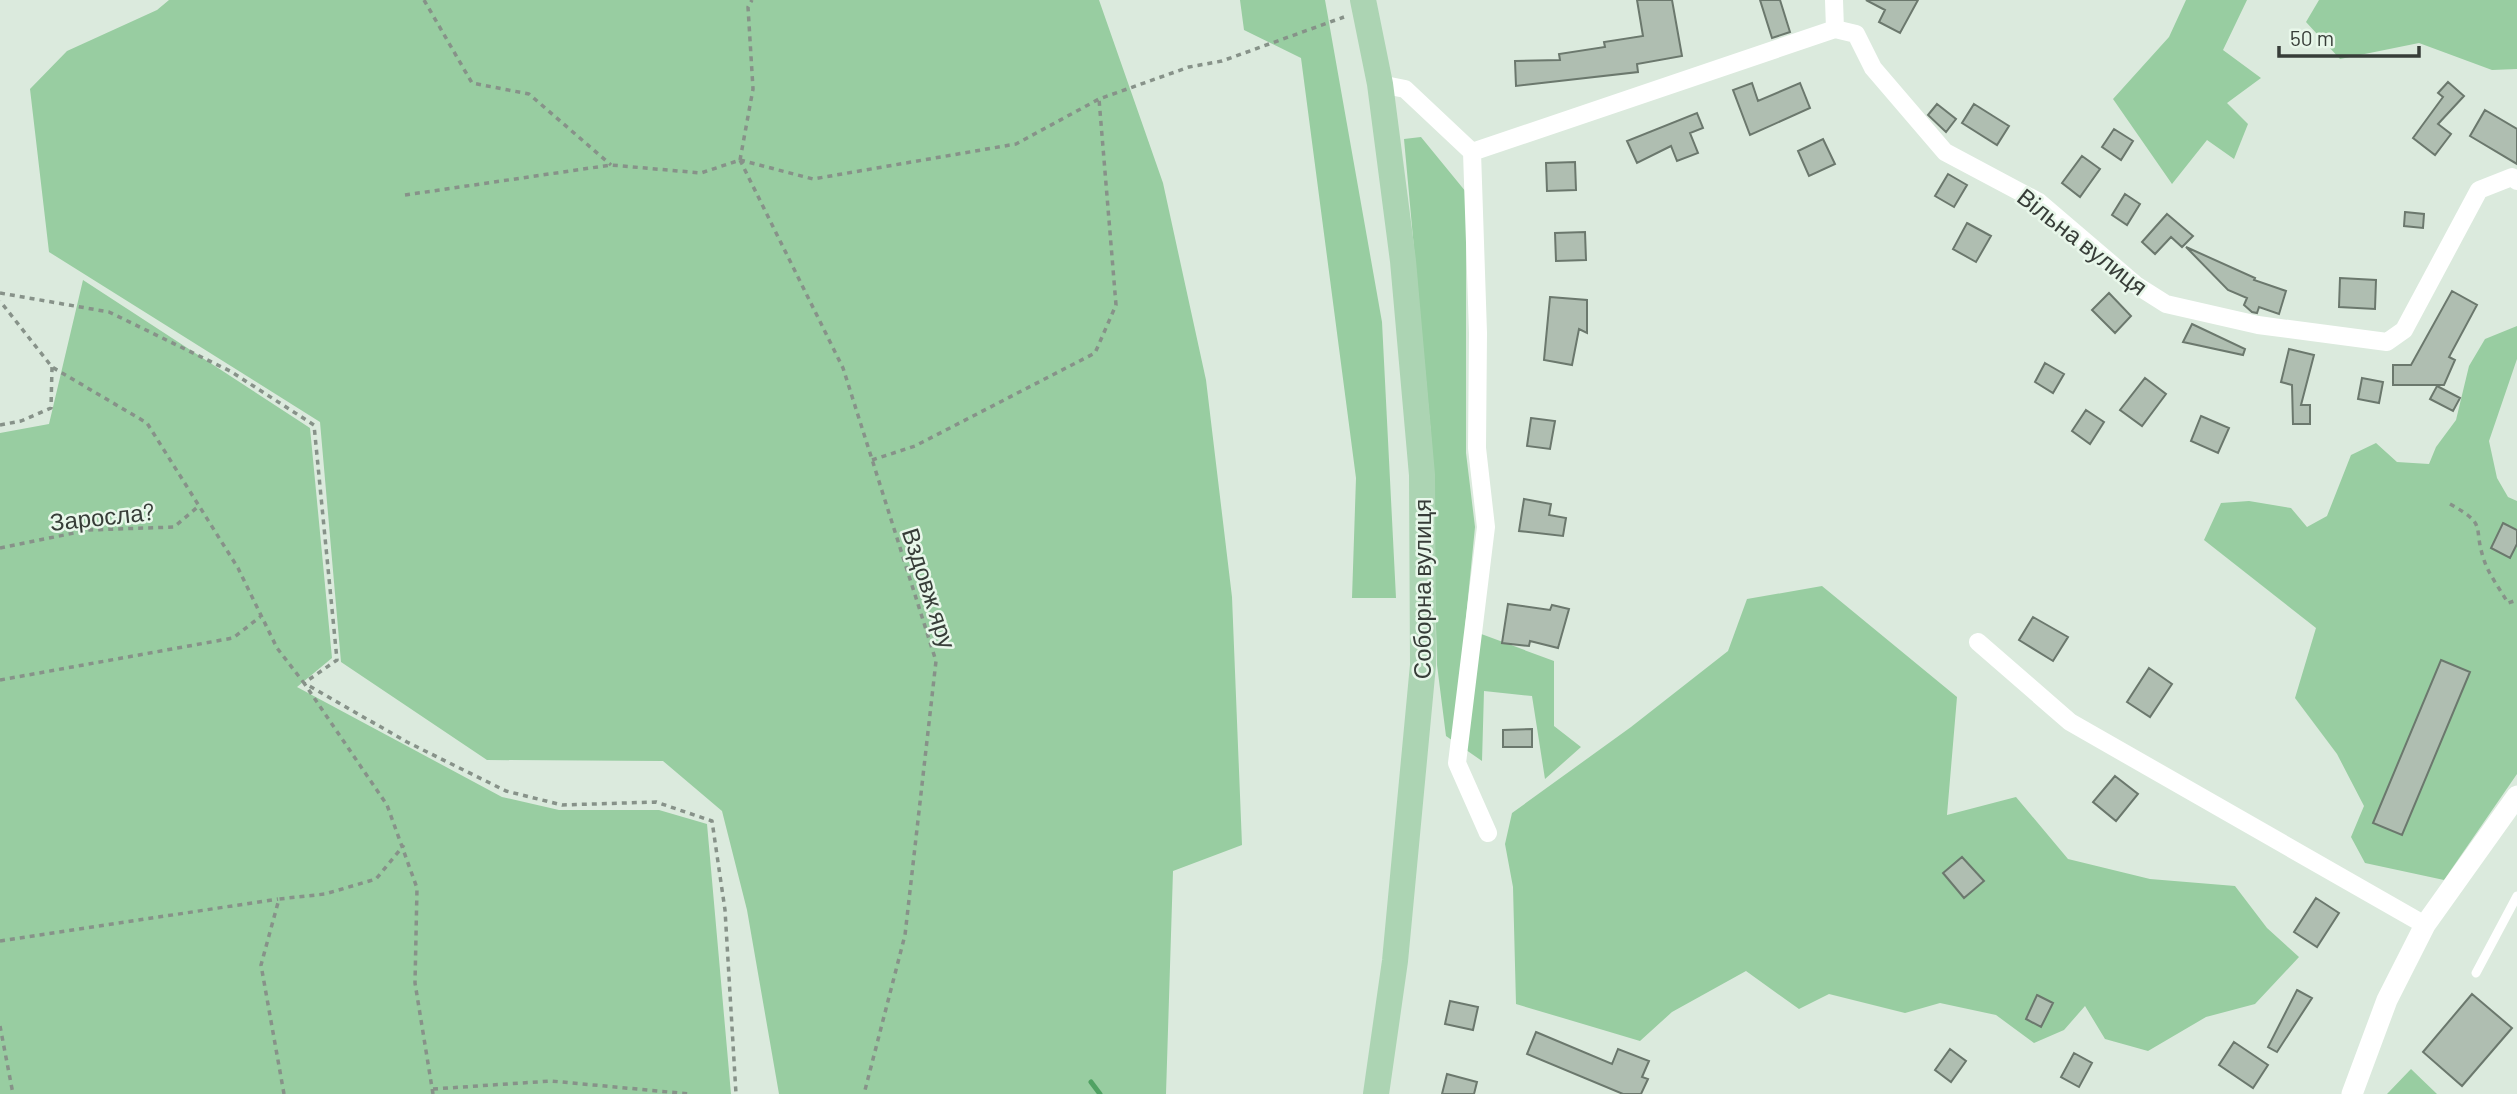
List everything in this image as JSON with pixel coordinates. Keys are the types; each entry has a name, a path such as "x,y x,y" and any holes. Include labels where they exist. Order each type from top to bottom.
{"main road":[{"name":"Соборна вулиця","path":"1364,5 1380,83 1403,261 1422,475 1423,665 1395,961 1376,1094"}],"street":[{"path":"1380,83 1405,89 1472,152 1835,29 1834,0"},
{"name":"Вільна вулиця","path":"1835,29 1856,34 1873,68 1945,152 2039,202 2136,285 2166,304 2258,325 2387,342 2404,330 2479,190 2512,177 2517,181"},
{"name":"Соборна вулиця","path":"1472,152 1478,333 1477,448 1486,527 1457,763 1488,833"},
{"path":"1978,642 2070,722 2425,925"},
{"path":"2352,1094 2387,1000 2425,925 2517,796"}],"lane":[{"path":"2476,973 2517,895"}],"path":[{"path":"424,0 472,83 529,94 611,165"},
{"path":"740,160 753,89 748,7 752,0"},
{"path":"405,195 611,165 701,173 740,160 813,179 1016,144 1099,99 1189,67 1222,61 1364,5"},
{"path":"872,460 915,446 1095,353 1116,305 1099,99"},
{"name":"Вздовж яру","path":"740,160 844,368 936,661 905,935 864,1094"},
{"path":"0,293 109,312 230,371 314,425 337,660 304,683"},
{"path":"0,301 52,367 147,423 238,568 277,648 387,805 404,845 417,888 415,983 433,1092 551,1082 691,1094"},
{"path":"0,425 21,421 51,408 52,367"},
{"name":"Заросла?","path":"0,548 89,530 174,527 200,505"},
{"path":"2450,505 2473,517 2479,527 2484,563 2508,603 2517,600"},
{"path":"0,680 233,638 261,617"},
{"path":"304,683 407,742 506,791 562,805 656,802 712,821 725,910 736,1094"},
{"path":"0,941 326,894 376,879 404,845"},
{"path":"279,899 261,965 284,1094"},
{"path":"0,1026 13,1094"}],"green space":[{"path":"169,0 1099,0 1163,183 1206,380 1232,597 1242,845 1173,871 1166,1094 779,1094 747,910 722,811 663,761 487,760 341,662 320,422 49,252 30,89 67,51 157,10"},
{"path":"1240,0 1325,0 1382,322 1396,598 1352,598 1356,478 1301,58 1244,30"},
{"path":"2186,0 2247,0 2223,50 2261,78 2227,103 2248,124 2234,159 2207,140 2172,184 2113,99 2169,37"},
{"path":"2319,0 2517,0 2517,69 2492,70 2419,43 2340,59 2306,22"},
{"path":"1421,137 1466,192 1466,453 1475,527 1465,628 1554,661 1554,726 1581,747 1545,779 1532,696 1484,691 1482,761 1446,736 1437,665 1431,435 1404,139"},
{"path":"83,280 310,428 332,658 297,687 502,797 559,810 659,810 707,824 731,1094 0,1094 0,433 49,424"},
{"path":"2517,326 2517,359 2489,441 2497,478 2508,497 2517,501 2517,774 2444,880 2365,863 2351,837 2364,806 2337,754 2295,698 2316,628 2204,540 2221,503 2249,501 2291,508 2307,527 2327,516 2351,455 2376,443 2397,462 2429,464 2436,447 2456,420 2469,366 2485,339"},
{"path":"1822,586 1957,697 1947,815 2016,797 2068,859 2150,879 2235,886 2267,928 2299,957 2255,1004 2206,1017 2148,1051 2105,1039 2085,1006 2064,1030 2034,1043 1996,1015 1940,1003 1905,1013 1829,994 1799,1009 1746,971 1672,1012 1640,1041 1516,1004 1513,887 1505,844 1512,813 1631,727 1728,651 1747,599"},
{"path":"2411,1069 2437,1094 2387,1094"}],"building":[{"path":"1637,0 1672,0 1682,56 1637,64 1638,72 1516,86 1515,61 1560,60 1559,54 1605,47 1604,42 1643,36"},
{"path":"1760,0 1780,0 1790,32 1772,38"},
{"path":"1866,0 1918,0 1900,33 1879,22 1885,10"},
{"path":"2448,82 2464,96 2438,124 2451,134 2435,155 2413,138 2443,97 2438,93"},
{"path":"1752,83 1758,101 1800,83 1810,108 1750,135 1733,90"},
{"path":"1937,104 1956,119 1946,132 1928,115"},
{"path":"1974,104 2009,126 1997,145 1962,123"},
{"path":"2485,110 2517,129 2517,164 2470,136"},
{"path":"1697,113 1703,128 1690,133 1698,153 1677,161 1671,146 1637,163 1627,141"},
{"path":"2114,129 2133,141 2121,160 2102,147"},
{"path":"1823,139 1835,164 1809,176 1798,151"},
{"path":"2082,156 2100,169 2080,197 2062,183"},
{"path":"1575,162 1576,190 1547,191 1546,163"},
{"path":"1948,174 1967,185 1954,207 1935,196"},
{"path":"2125,194 2140,204 2127,225 2112,215"},
{"path":"2405,212 2424,214 2423,228 2404,226"},
{"path":"2167,214 2193,236 2182,247 2171,237 2155,254 2142,242"},
{"path":"1967,223 1991,236 1976,262 1953,249"},
{"path":"1585,232 1586,260 1556,261 1555,233"},
{"path":"2186,247 2255,278 2254,280 2286,291 2279,314 2259,307 2257,313 2252,312 2244,305 2247,298 2228,290"},
{"path":"2340,278 2376,280 2375,309 2339,307"},
{"path":"2452,291 2477,305 2449,357 2455,360 2444,385 2393,385 2393,365 2411,365"},
{"path":"2109,293 2131,316 2115,333 2092,310"},
{"path":"1550,297 1587,300 1587,333 1579,329 1572,365 1544,360"},
{"path":"2192,324 2245,349 2243,355 2183,342"},
{"path":"2289,349 2314,355 2301,405 2310,405 2310,424 2293,424 2292,385 2281,382"},
{"path":"2045,363 2064,374 2053,393 2035,382"},
{"path":"2145,378 2166,394 2142,426 2120,410"},
{"path":"2362,378 2383,382 2379,403 2358,399"},
{"path":"2437,386 2460,398 2453,411 2430,399"},
{"path":"2086,410 2104,422 2090,444 2072,431"},
{"path":"2201,416 2229,428 2218,453 2191,441"},
{"path":"1531,418 1555,421 1550,449 1527,446"},
{"path":"1524,499 1551,504 1549,515 1566,518 1563,536 1519,531"},
{"path":"2503,523 2517,530 2517,544 2510,558 2491,548"},
{"path":"1508,604 1550,610 1552,605 1569,609 1558,648 1530,641 1529,646 1502,643"},
{"path":"2033,617 2068,637 2053,661 2019,640"},
{"path":"2441,660 2470,672 2402,835 2373,823"},
{"path":"2149,668 2172,684 2150,717 2127,702"},
{"path":"1532,729 1532,747 1503,747 1503,730"},
{"path":"2115,776 2138,794 2116,821 2093,802"},
{"path":"1962,857 1984,881 1964,898 1943,873"},
{"path":"2316,898 2339,913 2317,947 2294,932"},
{"path":"2297,990 2312,998 2277,1052 2268,1047"},
{"path":"2472,994 2512,1028 2462,1086 2423,1052"},
{"path":"2037,995 2053,1003 2041,1027 2026,1019"},
{"path":"1450,1001 1478,1007 1473,1030 1445,1024"},
{"path":"1536,1032 1612,1064 1618,1049 1649,1061 1642,1077 1648,1079 1641,1094 1623,1094 1527,1054"},
{"path":"2234,1042 2268,1065 2253,1088 2219,1065"},
{"path":"1950,1049 1966,1061 1951,1082 1935,1070"},
{"path":"2074,1053 2092,1063 2079,1087 2061,1077"},
{"path":"1447,1074 1477,1082 1474,1094 1442,1094"}],"waterway":[{"path":"1091,1082 1100,1094"}]}
